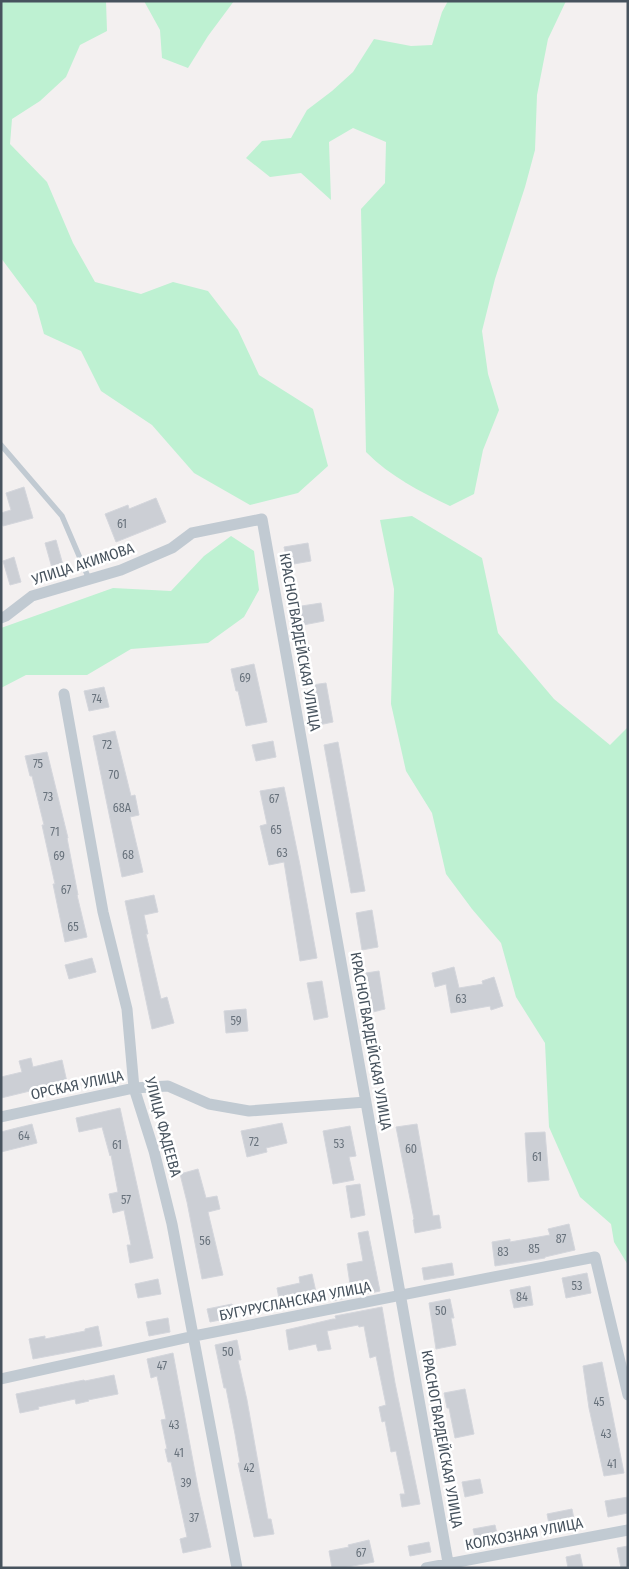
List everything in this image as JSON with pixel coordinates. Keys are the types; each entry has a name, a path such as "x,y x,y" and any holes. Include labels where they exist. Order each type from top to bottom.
{"street":[{"name":"УЛИЦА АКИМОВА","path":"1,618 32,596 121,570 172,548 192,533 262,519"},
{"name":"КРАСНОГВАРДЕЙСКАЯ УЛИЦА","path":"262,519 449,1566"},
{"name":"УЛИЦА ФАДЕЕВА","path":"64,694 103,912 127,1009 134,1088 154,1151 172,1224 237,1568"},
{"name":"ОРСКАЯ УЛИЦА","path":"1,1117 134,1088 168,1086 209,1104 249,1111 366,1102"},
{"name":"БУГУРУСЛАНСКАЯ УЛИЦА","path":"1,1379 194,1336 595,1257 628,1395"},
{"name":"КОЛХОЗНАЯ УЛИЦА","path":"426,1568 449,1566 628,1530"}],"lane":[{"path":"1,445 62,516 89,580"}],"green space":[{"path":"1,1 106,1 107,31 80,45 66,77 40,101 12,119 10,144 47,182 73,243 95,282 141,294 173,282 208,291 238,330 259,375 313,409 328,466 298,493 250,505 194,473 152,425 101,391 81,351 44,334 36,305 1,258"},
{"path":"144,1 234,1 208,36 188,68 162,58 160,30"},
{"path":"448,1 566,1 548,39 537,95 535,150 495,279 482,331 488,374 499,410 483,450 474,494 450,506 395,476 366,452 361,209 385,183 386,142 353,128 329,142 331,200 301,173 270,177 246,158 262,141 291,138 307,110 353,72 374,39 411,46 432,45 442,12"},
{"path":"412,516 482,558 498,633 554,699 610,745 628,727 628,1265 614,1242 611,1224 580,1197 549,1127 545,1043 516,997 501,943 446,874 432,813 406,771 391,704 394,589 380,520"},
{"path":"231,536 254,551 259,590 244,617 208,643 131,649 87,675 26,675 1,688 1,628 113,588 171,591 204,556"}],"building":[{"path":"24,487 33,518 3,526 1,513 11,510 6,493"},
{"path":"156,498 166,522 116,542 105,514 128,505 129,509"},
{"path":"56,540 63,565 52,568 45,543"},
{"path":"308,543 311,561 288,565 284,547"},
{"path":"14,557 21,582 10,585 3,561"},
{"path":"321,603 324,621 298,626 295,607"},
{"path":"254,664 267,722 246,726 231,669"},
{"path":"326,683 333,722 319,725 312,685"},
{"path":"104,687 109,707 89,711 84,691"},
{"path":"115,731 131,796 135,795 139,815 130,817 143,872 122,877 93,736"},
{"path":"273,741 276,757 256,761 252,745"},
{"path":"338,742 365,891 351,893 324,745"},
{"path":"47,752 68,838 77,895 87,937 65,942 42,825 44,825 25,756"},
{"path":"284,787 317,958 300,961 284,862 269,865 260,826 267,824 260,791"},
{"path":"154,895 158,912 144,915 148,934 146,934 161,999 167,997 174,1023 152,1029 125,901"},
{"path":"372,910 378,947 362,950 356,913"},
{"path":"92,958 96,972 69,979 65,965"},
{"path":"454,967 459,988 483,984 482,981 494,977 503,1006 491,1010 490,1006 451,1013 446,984 435,987 432,973"},
{"path":"379,971 385,1009 373,1012 366,973"},
{"path":"322,981 328,1017 314,1020 307,983"},
{"path":"246,1009 248,1031 226,1033 224,1011"},
{"path":"31,1058 33,1067 62,1060 67,1082 1,1098 1,1077 22,1072 19,1061"},
{"path":"120,1108 153,1258 130,1263 127,1245 131,1245 124,1210 113,1213 109,1194 118,1192 111,1155 102,1127 79,1132 76,1118"},
{"path":"282,1123 287,1143 266,1148 267,1152 247,1157 241,1131"},
{"path":"32,1124 37,1143 1,1152 1,1132"},
{"path":"417,1124 433,1216 439,1215 441,1228 415,1233 396,1127"},
{"path":"350,1126 356,1156 349,1157 354,1180 333,1184 323,1131"},
{"path":"545,1132 549,1180 528,1182 525,1133"},
{"path":"198,1169 206,1198 217,1196 220,1209 208,1212 223,1275 202,1279 180,1174"},
{"path":"360,1184 365,1215 351,1218 346,1186"},
{"path":"569,1224 575,1250 545,1258 495,1266 492,1242 510,1239 510,1242 550,1235 548,1229"},
{"path":"368,1231 380,1291 332,1301 329,1289 350,1284 347,1264 363,1261 358,1233"},
{"path":"452,1263 454,1275 424,1280 422,1268"},
{"path":"587,1273 591,1293 566,1298 562,1278"},
{"path":"312,1274 318,1301 281,1309 277,1288 300,1283 299,1277"},
{"path":"158,1279 161,1294 138,1298 135,1284"},
{"path":"530,1286 533,1305 514,1308 510,1290"},
{"path":"450,1299 454,1318 451,1318 456,1345 436,1349 429,1303"},
{"path":"232,1304 235,1317 210,1322 207,1309"},
{"path":"382,1307 395,1383 420,1504 402,1507 400,1494 405,1494 396,1451 391,1452 385,1421 382,1422 379,1407 386,1405 376,1356 370,1358 364,1326 359,1327 358,1325 327,1331 331,1349 318,1351 316,1344 289,1350 286,1330 336,1319 335,1316"},
{"path":"168,1318 170,1332 149,1336 146,1322"},
{"path":"98,1326 102,1346 33,1359 29,1339 45,1336 45,1339 85,1331 85,1329"},
{"path":"237,1340 241,1360 238,1360 268,1519 271,1519 274,1534 254,1537 238,1463 240,1463 226,1388 224,1388 215,1345"},
{"path":"173,1353 211,1547 183,1553 180,1539 187,1537 171,1462 168,1462 165,1449 167,1449 161,1420 166,1419 157,1376 151,1378 147,1359"},
{"path":"602,1362 624,1473 604,1476 589,1408 583,1366"},
{"path":"114,1375 118,1394 76,1404 75,1399 20,1413 16,1394"},
{"path":"465,1389 474,1434 455,1438 444,1393"},
{"path":"480,1479 483,1493 465,1497 462,1482"},
{"path":"628,1497 628,1513 608,1517 605,1501"},
{"path":"572,1509 575,1524 550,1529 547,1514"},
{"path":"495,1525 498,1538 476,1542 473,1529"},
{"path":"369,1540 374,1562 332,1568 329,1551"},
{"path":"429,1542 431,1552 410,1556 408,1546"},
{"path":"628,1546 628,1568 621,1568 617,1548"},
{"path":"580,1554 583,1568 568,1568 566,1557"}]}
